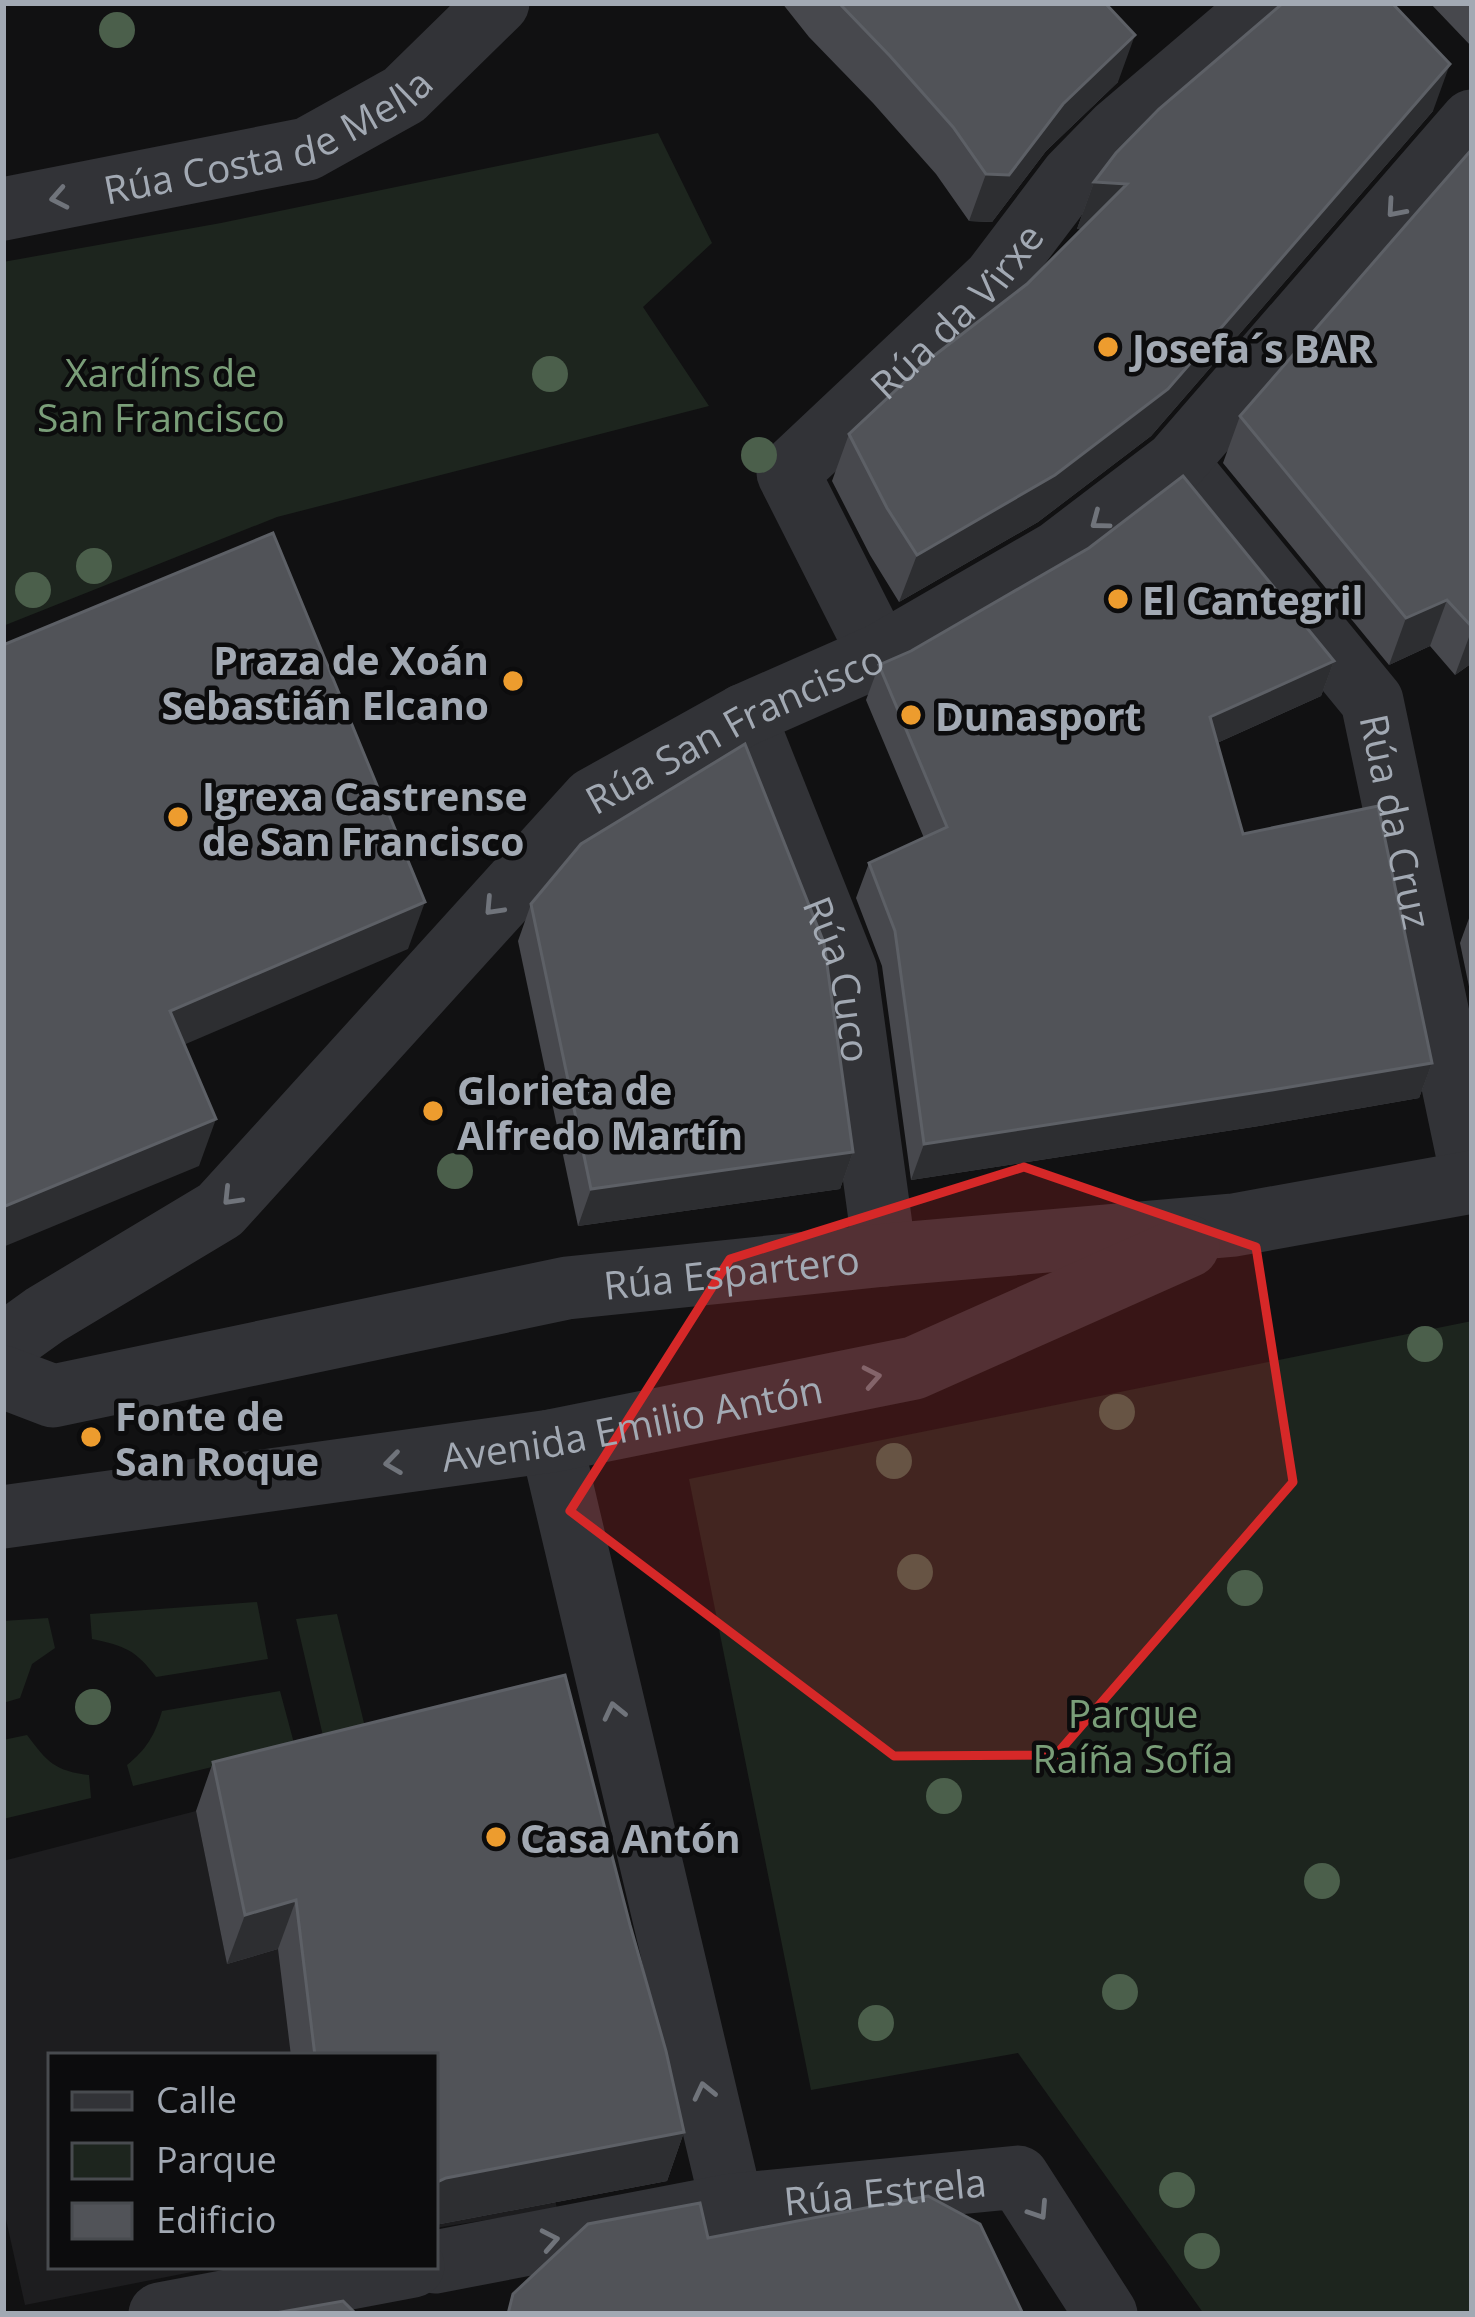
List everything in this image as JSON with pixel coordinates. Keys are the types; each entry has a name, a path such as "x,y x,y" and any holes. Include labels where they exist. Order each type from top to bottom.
{"street":[{"name":"Rúa Costa de Mella","path":"3,209 307,149 404,95 498,3"},
{"name":"Rúa da Virxe","path":"880,655 788,473 994,279 1072,176 1102,145 1266,3"},
{"name":"Rúa San Francisco","path":"3,1345 220,1210 593,799 744,715 880,655 1058,552 1176,462 1472,121"},
{"name":"Rúa da Cruz","path":"1176,462 1372,701 1472,1179"},
{"name":"Rúa Cuco","path":"744,715 846,970 885,1255"},
{"name":"Rúa Espartero","path":"3,1377 53,1396 567,1288 1234,1226 1472,1179"},
{"name":"Avenida Emilio Antón","path":"3,1517 551,1441 914,1368 1234,1226"},
{"path":"160,2314 433,2275 732,2204 551,1441"},
{"name":"Rúa Estrela","path":"732,2204 1018,2177 1106,2314"}],"highlighted area":[{"path":"1024,1167 1256,1247 1293,1482 1056,1755 894,1756 570,1511 730,1259"}],"shaded area":[{"path":"196,1811 227,1963 278,1949 435,2053 48,2053 48,2269 207,2269 25,2305 3,2206 3,1861"},
{"path":"438,2055 539,2122 557,2209 438,2228"}],"green space":[{"name":"Xardíns de San Francisco","path":"658,133 712,243 643,307 709,406 277,517 3,626 3,262 221,223"},
{"name":"Parque Raíña Sofía","path":"1472,1321 1472,2314 1204,2314 1018,2053 811,2090 689,1479"},
{"path":"257,1602 268,1659 156,1677 129,1650 92,1639 90,1614"},
{"path":"337,1614 366,1731 323,1736 296,1619"},
{"path":"48,1618 55,1648 32,1664 20,1698 3,1703 3,1621"},
{"path":"280,1691 295,1747 133,1786 127,1765 149,1741 162,1711"},
{"path":"27,1735 53,1764 89,1775 91,1798 3,1819 3,1740"}],"building":[{"path":"839,3 1105,3 1135,35 1063,104 1009,175 986,174 953,127"},
{"path":"1283,3 1392,3 1450,64 1168,389 1055,475 917,555 849,434 926,362 1027,284 1127,184 1094,182 1116,153 1159,109"},
{"path":"1472,149 1472,627 1447,600 1406,618 1240,416"},
{"path":"1183,476 1334,661 1210,717 1243,834 1378,806 1432,1063 924,1144 895,931 869,863 947,827 879,665 1089,548"},
{"name":"Igrexa Castrense de San Francisco","path":"273,533 425,902 170,1011 216,1119 3,1207 3,645"},
{"path":"745,744 824,943 853,1152 591,1189 531,904 581,844"},
{"path":"565,1675 684,2132 438,2182 438,2053 315,2053 296,1900 245,1915 213,1762"},
{"path":"928,2196 980,2224 1023,2314 508,2314 513,2294 588,2224 700,2203 708,2238"},
{"path":"343,2301 356,2314 270,2314"}],"place":[{"name":"Josefa´s BAR","path":"1108,347"},
{"name":"El Cantegril","path":"1118,599"},
{"name":"Praza de Xoán Sebastián Elcano","path":"513,681"},
{"name":"Dunasport","path":"911,715"},
{"name":"Igrexa Castrense de San Francisco","path":"178,817"},
{"name":"Glorieta de Alfredo Martín","path":"433,1111"},
{"name":"Fonte de San Roque","path":"91,1437"},
{"name":"Casa Antón","path":"496,1837"}]}
